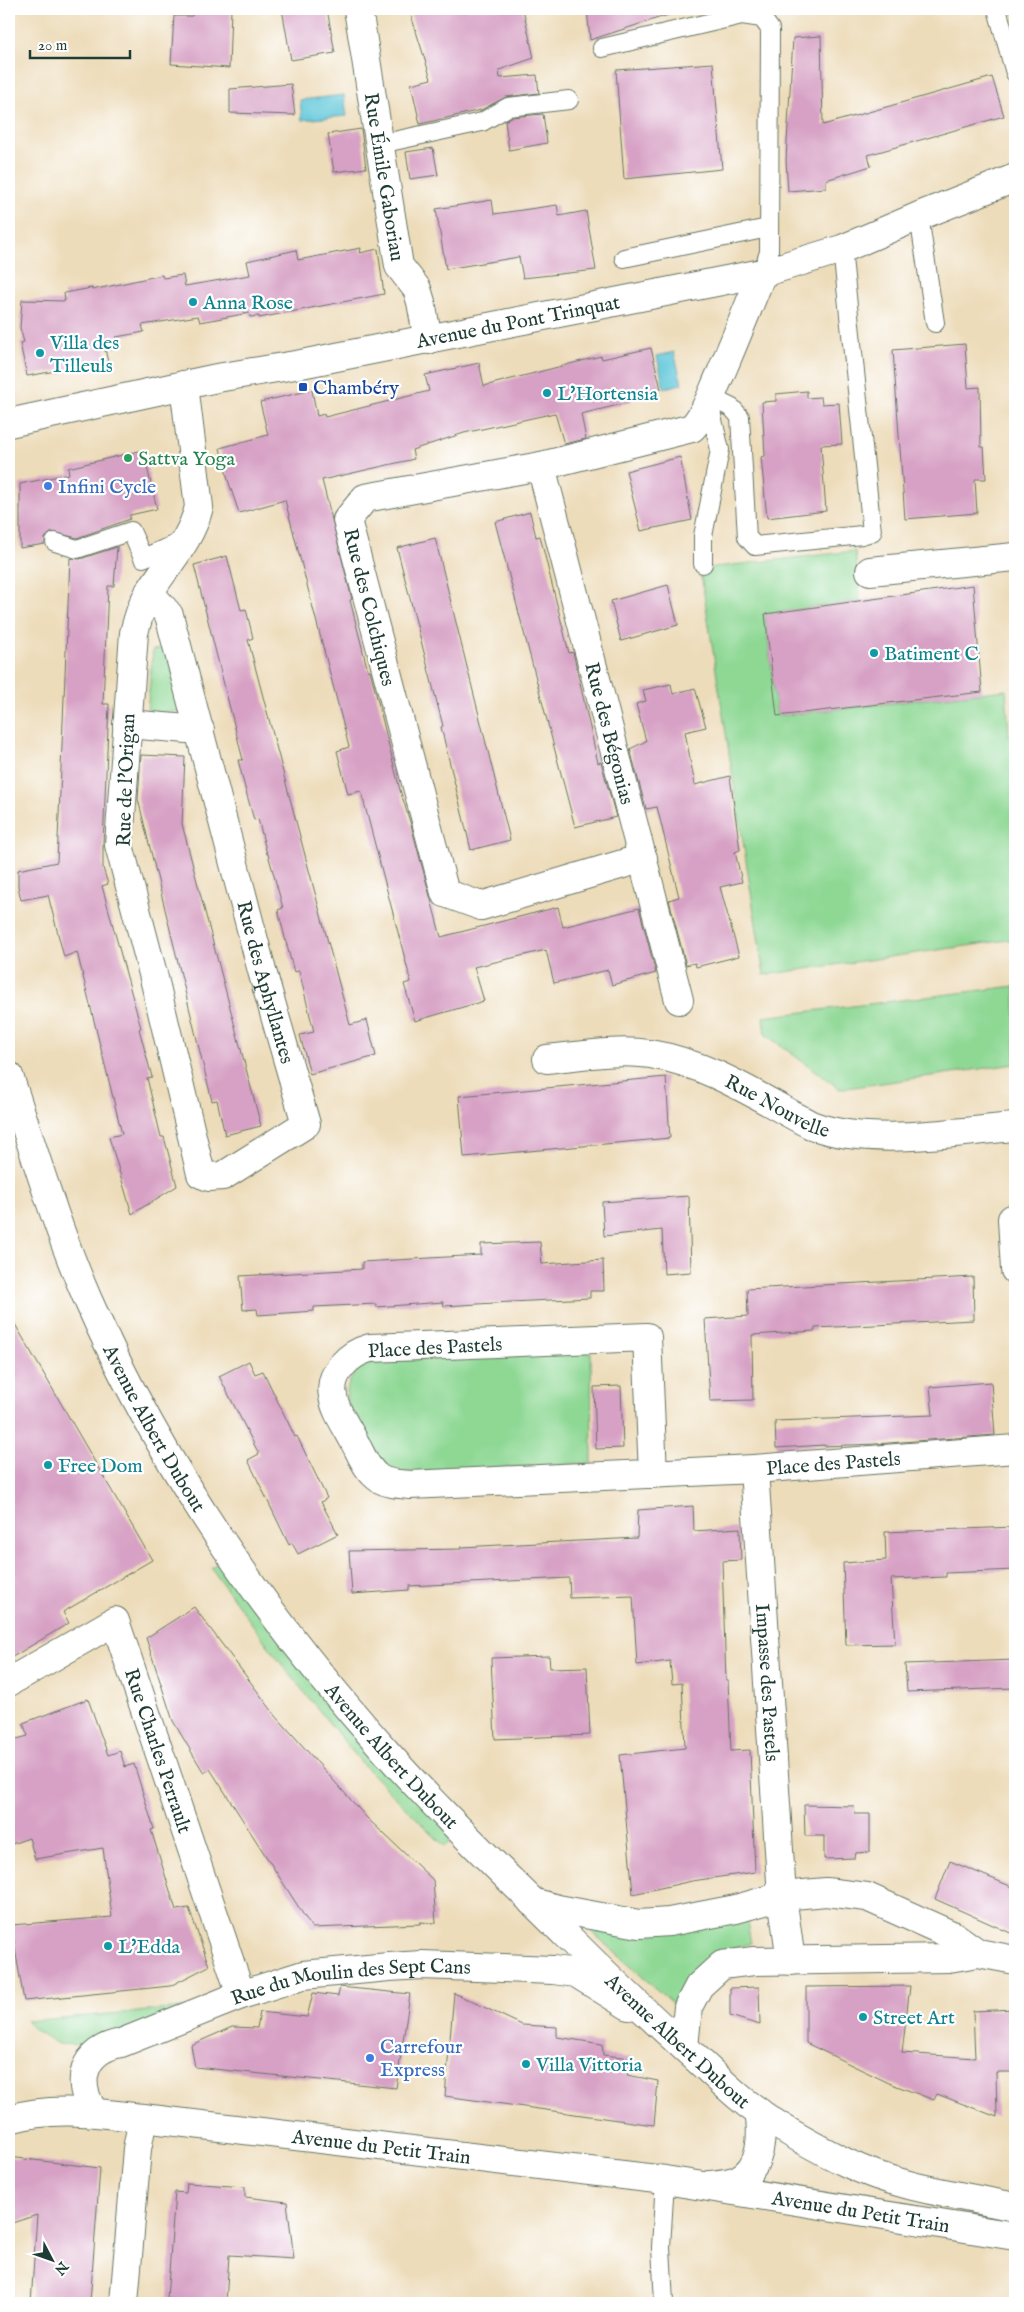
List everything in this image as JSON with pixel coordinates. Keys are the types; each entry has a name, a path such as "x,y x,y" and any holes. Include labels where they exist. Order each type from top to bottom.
{"street":[{"name":"Rue Émile Gaboriau","path":"358,9 399,266 417,289 428,340"},
{"name":"Avenue du Pont Trinquat","path":"9,423 184,385 428,340 762,273 842,249 1015,178"},
{"name":"Rue des Colchiques","path":"644,858 481,906 445,893 347,520 365,498 541,466 692,428 700,419 710,397 750,308 762,273"},
{"name":"Rue de l'Origan","path":"184,385 198,507 194,526 149,592 140,611 134,633 120,845 153,974 200,1174 209,1177"},
{"name":"Rue des Bégonias","path":"541,466 644,858 679,1000"},
{"path":"870,571 1015,557"},
{"name":"Rue des Aphyllantes","path":"149,592 169,615 262,971 306,1124 223,1176 209,1177"},
{"path":"127,724 200,730"},
{"name":"Rue Nouvelle","path":"547,1059 607,1053 648,1054 677,1059 699,1066 811,1125 827,1131 885,1137 1015,1127"},
{"name":"Avenue Albert Dubout","path":"9,1076 58,1227 90,1304 138,1401 189,1492 281,1623 375,1739 443,1814 532,1902 675,2039 740,2098 796,2136 852,2166 888,2179 1015,2207"},
{"path":"1012,1219 1015,1270"},
{"name":"Place des Pastels","path":"653,1474 647,1337 370,1348 356,1352 348,1358 340,1368 335,1380 332,1394 336,1407 364,1461 371,1471 380,1478 394,1484 410,1485 653,1474 754,1469 1015,1449"},
{"name":"Impasse des Pastels","path":"754,1469 782,1896"},
{"name":"Rue Charles Perrault","path":"9,1682 115,1621 241,1995"},
{"path":"532,1902 558,1909 639,1924 669,1922 736,1909 782,1896 826,1892 867,1898 954,1936 978,1953"},
{"path":"782,1896 791,1961"},
{"path":"675,2039 699,1986 722,1965 754,1961 948,1958 978,1953 1015,1960"},
{"name":"Rue du Moulin des Sept Cans","path":"94,2112 83,2093 84,2075 93,2057 103,2047 120,2043 241,1995 303,1975 422,1965 553,1970 576,1973 675,2039"},
{"name":"Avenue du Petit Train","path":"706,2186 738,2180 753,2165 761,2145 762,2126 759,2112 740,2098"},
{"name":"Avenue du Petit Train","path":"9,2119 30,2113 57,2110 94,2112 665,2180 1015,2236"},
{"path":"124,2303 137,2149 143,2118"}],"lane":[{"path":"997,9 1015,73"},
{"path":"602,48 742,15 762,18 770,29 769,252 762,273"},
{"path":"380,144 482,122 508,107 569,100"},
{"path":"919,216 935,322"},
{"path":"624,258 768,228"},
{"path":"710,397 732,408 740,417 747,537 755,546 862,535 872,532 842,249"},
{"path":"703,564 703,536 720,450 712,416 710,397"},
{"path":"55,542 77,548 131,531 144,558 186,539"},
{"path":"664,2303 661,2247 665,2180"}],"green space":[{"path":"855,551 860,601 765,614 777,716 1006,690 1009,736 1015,737 1015,767 1012,768 1015,795 1015,939 764,975 702,581 698,569"},
{"path":"167,648 183,711 147,713 153,650"},
{"path":"1015,986 1015,1064 840,1089 765,1034 763,1017"},
{"path":"591,1352 592,1463 394,1473 382,1465 347,1403 348,1385 357,1371 366,1362"},
{"path":"224,1558 453,1839 445,1847 365,1767 283,1666 211,1568"},
{"path":"746,1917 751,1943 710,1956 687,1978 673,2004 584,1925"},
{"path":"183,2008 87,2045 58,2044 35,2030 26,2021"}],"water":[{"path":"344,95 347,116 302,120 300,100"},
{"path":"674,352 682,384 664,388 657,356"}],"building":[{"path":"193,9 231,9 229,68 171,64 174,16 192,16"},
{"path":"282,9 327,9 335,53 291,60"},
{"path":"409,9 523,9 534,58 499,70 500,78 537,75 539,93 506,97 481,110 420,124 411,84 431,79"},
{"path":"587,9 670,9 671,14 590,40"},
{"path":"821,36 823,125 992,77 1004,116 868,155 871,166 826,180 826,188 788,191 786,160 793,38"},
{"path":"713,63 722,169 624,179 616,70"},
{"path":"291,84 295,115 230,113 230,89"},
{"path":"543,114 547,143 509,150 505,121 511,117"},
{"path":"361,129 366,168 334,172 328,134"},
{"path":"433,148 438,175 410,179 406,152"},
{"path":"492,200 494,214 557,205 559,216 586,211 596,270 523,278 519,257 446,269 436,209"},
{"path":"361,248 360,253 378,249 384,294 259,318 259,316 250,317 249,313 200,322 198,316 142,325 144,332 116,337 117,348 105,349 108,362 27,376 20,343 24,342 20,328 22,300 65,301 64,293 92,288 92,290 162,275 163,278 183,275 185,286 250,275 247,261 296,250 298,260"},
{"path":"965,344 968,388 980,387 981,447 984,447 986,479 975,479 977,513 905,519 893,350"},
{"path":"651,348 661,389 630,396 631,402 581,414 586,439 564,444 555,413 464,433 412,450 414,459 322,480 368,671 370,670 400,790 441,937 558,907 563,927 639,908 656,973 612,985 608,970 554,983 546,950 474,967 484,1001 415,1021 404,984 411,982 361,791 348,794 337,751 349,747 285,500 239,513 220,448 268,435 260,402 312,390 317,416 324,414 325,417 429,391 425,375 479,363 484,386 601,356 602,359"},
{"path":"807,391 807,398 821,397 822,404 839,403 842,444 821,445 826,511 767,518 761,457 765,456 762,402 776,401 776,394"},
{"path":"143,450 157,509 130,515 130,519 77,538 52,532 45,538 45,544 20,548 20,484 69,474 68,468"},
{"path":"680,457 692,520 641,531 626,471"},
{"path":"530,512 536,537 540,536 569,653 573,652 598,763 601,762 616,817 575,827 495,522"},
{"path":"435,538 510,840 471,850 441,727 443,726 397,548"},
{"path":"117,547 114,586 108,586 103,704 109,704 103,868 108,884 102,886 141,1028 139,1029 152,1077 147,1078 161,1137 164,1137 177,1186 132,1214 109,1137 122,1134 77,952 64,957 48,895 21,900 18,886 18,870 57,862 70,558 80,559"},
{"path":"227,556 241,610 246,609 253,638 248,640 350,1025 367,1020 376,1056 310,1074 300,1035 314,1032 299,971 294,972 286,942 278,910 283,908 268,854 258,819 254,820 245,788 238,760 243,760 194,565"},
{"path":"668,585 678,625 621,641 611,601"},
{"name":"Batiment C","path":"973,585 982,692 777,716 765,614"},
{"path":"671,684 673,694 695,688 706,727 685,732 695,785 730,776 740,850 735,852 742,882 720,887 739,956 696,967 695,963 686,965 669,900 679,897 657,807 646,809 630,749 646,741 636,704 646,701 643,690"},
{"path":"141,755 185,757 182,824 261,1126 225,1135 217,1100 212,1101 138,799"},
{"path":"666,1077 670,1138 464,1157 459,1096"},
{"path":"689,1196 691,1272 664,1274 662,1230 604,1236 602,1202"},
{"path":"540,1242 542,1264 603,1260 604,1291 590,1291 590,1298 444,1306 443,1302 376,1307 376,1304 314,1307 314,1311 258,1315 257,1309 243,1310 240,1276 362,1269 362,1262 481,1255 481,1244"},
{"path":"973,1277 974,1320 815,1328 815,1331 752,1335 753,1400 710,1401 705,1319 748,1316 747,1289"},
{"name":"Free Dom","path":"9,1314 152,1560 63,1612 69,1623 9,1659"},
{"path":"249,1361 255,1374 263,1371 295,1437 297,1436 327,1498 321,1502 338,1534 298,1554 292,1543 289,1545 248,1460 259,1454 219,1376"},
{"path":"991,1382 995,1435 875,1444 776,1448 775,1421 933,1415 930,1387"},
{"path":"621,1386 623,1448 596,1449 594,1387"},
{"path":"693,1506 694,1531 740,1528 741,1560 722,1561 726,1680 728,1680 731,1751 750,1750 755,1872 692,1881 633,1894 620,1755 685,1748 682,1683 672,1684 670,1661 637,1665 633,1596 570,1598 569,1578 409,1586 409,1590 352,1594 349,1551 461,1549 461,1547 637,1538 638,1510"},
{"path":"1015,1527 1015,1570 946,1573 946,1577 891,1579 895,1644 846,1645 843,1563 886,1560 885,1532"},
{"path":"194,1607 276,1716 367,1818 433,1880 436,1923 420,1922 420,1924 312,1928 210,1769 204,1773 173,1721 146,1638"},
{"path":"549,1656 550,1668 587,1667 590,1735 495,1739 491,1658"},
{"path":"1015,1660 1015,1688 907,1692 905,1664"},
{"path":"88,1699 108,1755 120,1751 125,1767 134,1764 154,1829 151,1830 176,1910 189,1908 209,1966 170,1986 24,2001 11,1925 112,1917 103,1848 35,1859 29,1838 9,1845 9,1741 28,1736 23,1723"},
{"path":"804,1805 854,1806 855,1814 870,1814 870,1852 856,1853 855,1858 824,1859 824,1836 805,1836"},
{"path":"950,1861 1015,1888 1015,1935 935,1899"},
{"path":"910,1986 902,2053 975,2058 973,2011 1015,2009 1015,2072 996,2072 997,2117 937,2094 934,2100 889,2083 806,2043 806,1987"},
{"path":"340,1987 410,1994 396,2088 195,2067 191,2045 232,2027 257,2028 260,2012 307,2017 313,1993 338,1996"},
{"path":"759,1987 760,2025 730,2016 730,1988"},
{"name":"Villa Vittoria","path":"454,1993 522,2025 557,2027 557,2037 602,2044 603,2055 632,2058 627,2075 658,2081 654,2125 445,2096"},
{"path":"9,2157 100,2168 90,2303 31,2303 37,2215 9,2224"},
{"path":"187,2183 245,2187 245,2197 287,2202 294,2259 229,2255 226,2303 172,2303 173,2299 167,2299 175,2192 186,2193"}],"place":[{"name":"Anna Rose","path":"193,302"},
{"name":"Villa des Tilleuls","path":"40,353"},
{"name":"Chambéry","path":"303,387"},
{"name":"L'Hortensia","path":"547,393"},
{"name":"Sattva Yoga","path":"128,458"},
{"name":"Infini Cycle","path":"48,486"},
{"name":"Batiment C","path":"874,653"},
{"name":"Free Dom","path":"48,1465"},
{"name":"L'Edda","path":"108,1946"},
{"name":"Street Art","path":"863,2017"},
{"name":"Carrefour Express","path":"370,2058"},
{"name":"Villa Vittoria","path":"526,2064"}]}
